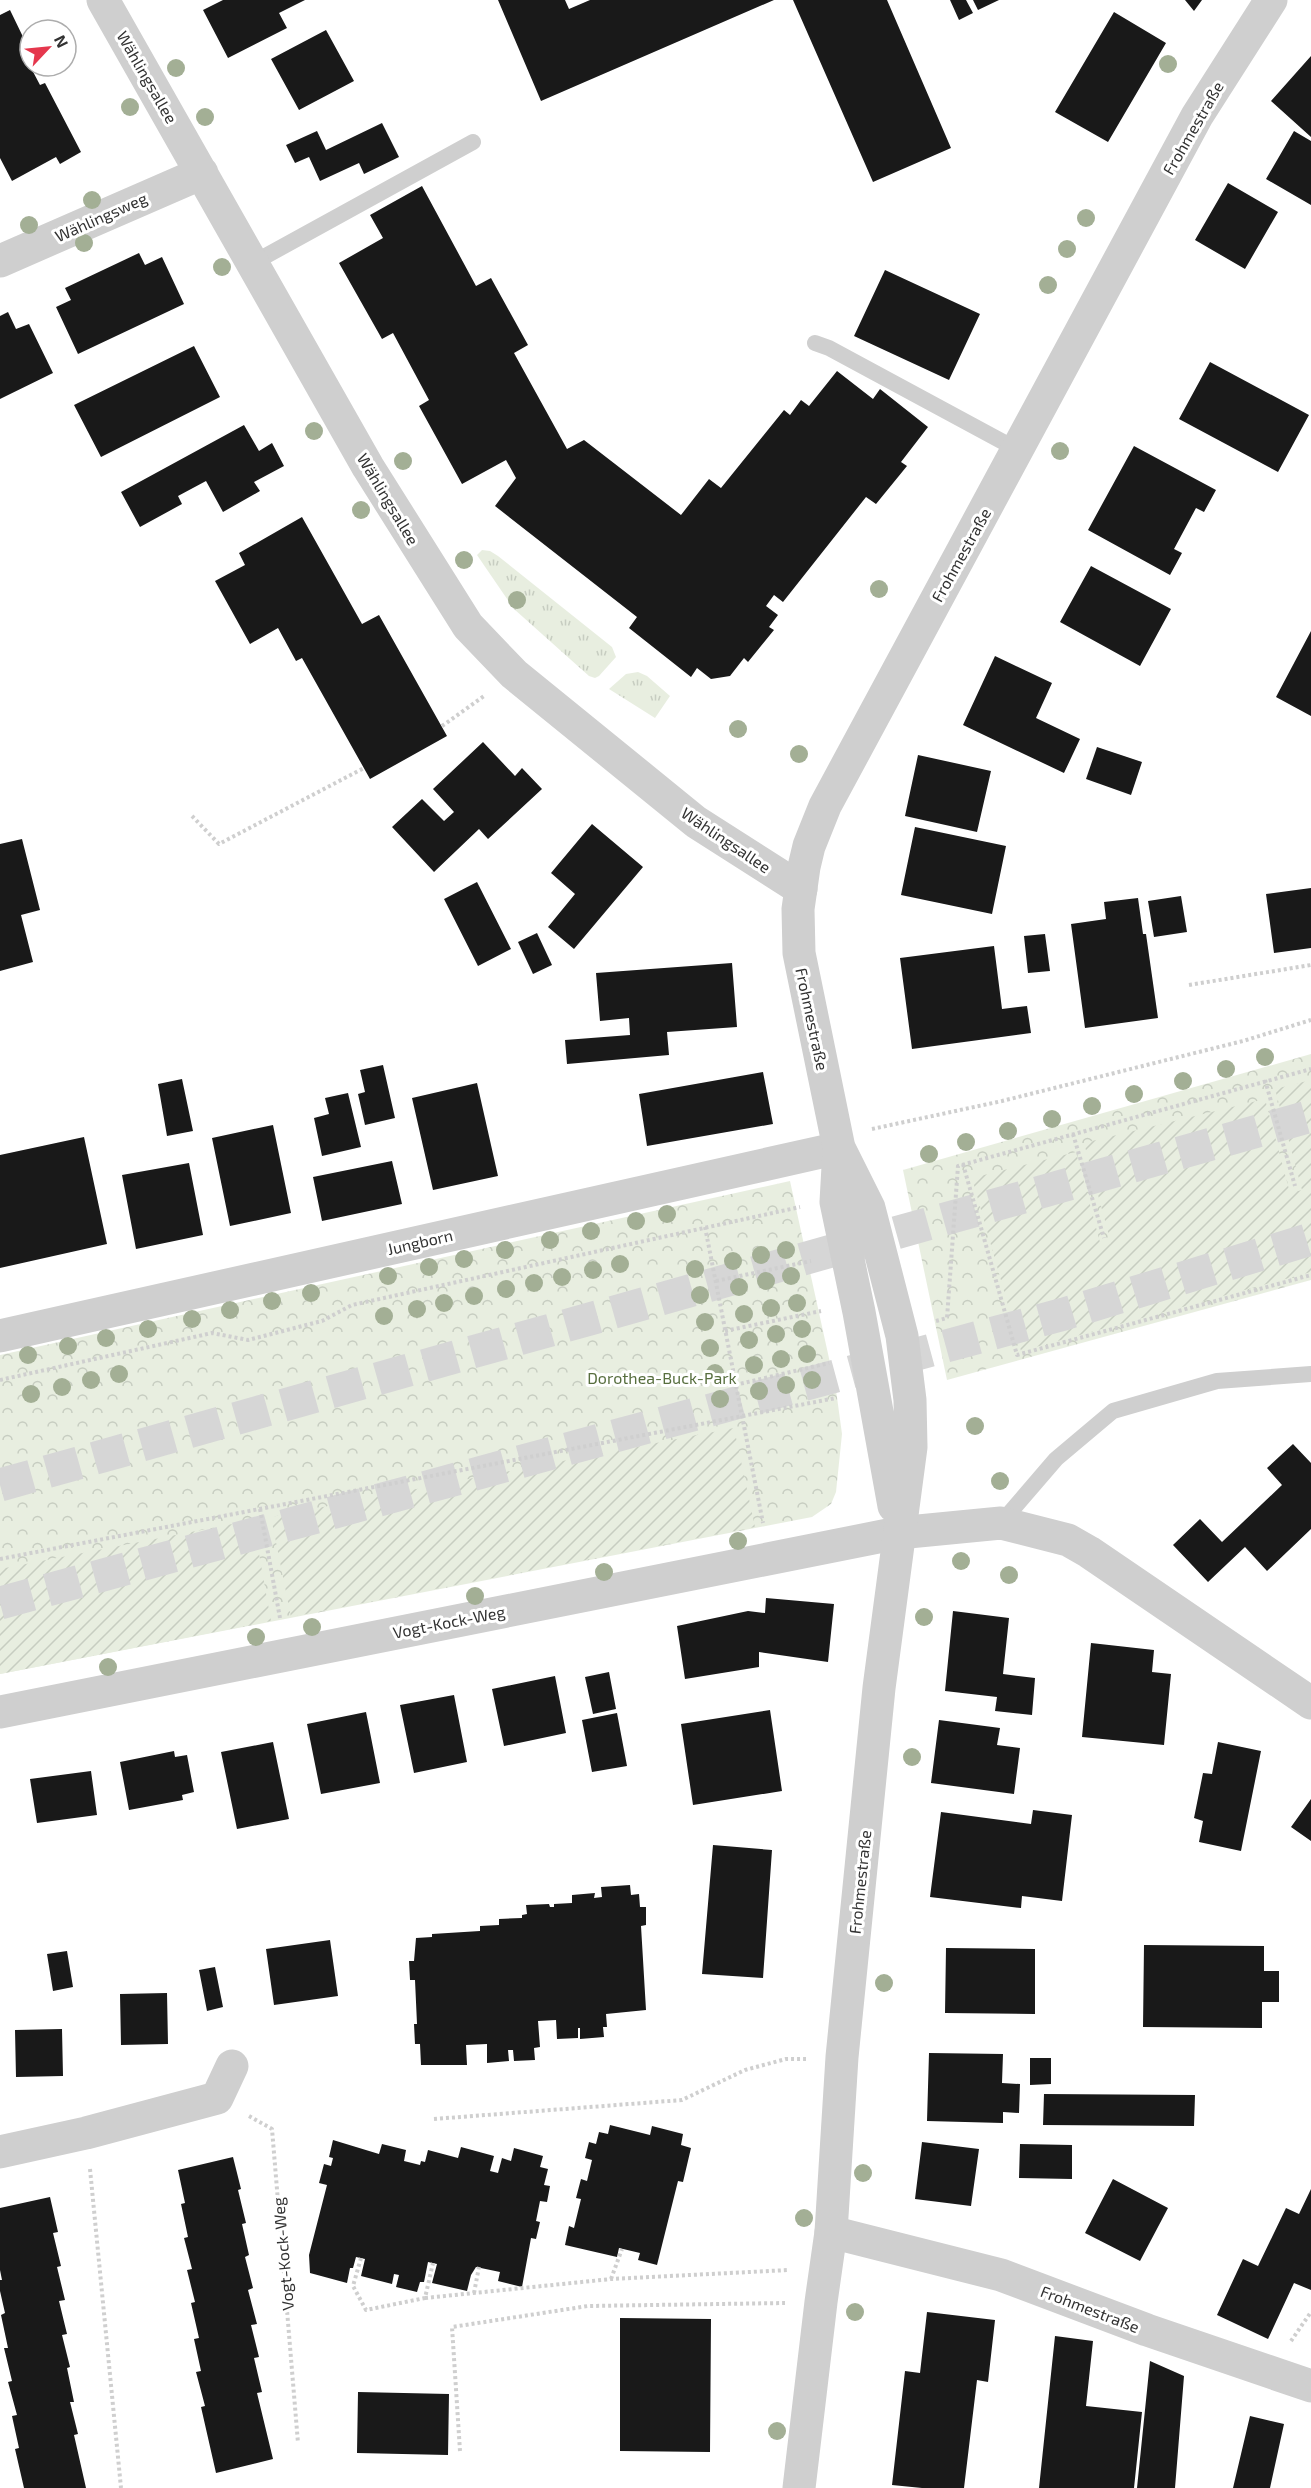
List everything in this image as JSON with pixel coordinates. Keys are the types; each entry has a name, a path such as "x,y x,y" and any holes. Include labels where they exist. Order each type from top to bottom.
{"street":[{"name":"Wählingsallee","path":"103,0 368,467 468,626 514,674 696,822 801,889"},
{"name":"Frohmestraße","path":"799,2488 820,2302 831,2232 843,2057 879,1688 911,1447 910,1400 902,1336 869,1208 838,1142 799,953 798,909 809,846 825,806 1197,116 1271,0"},
{"name":"Wählingsweg","path":"0,261 202,173"},
{"name":"Frohmestraße","path":"838,1142 836,1202 859,1312 898,1533"},
{"name":"Jungborn","path":"0,1336 838,1142"},
{"path":"898,1533 1001,1524 1068,1540 1311,1703"},
{"name":"Vogt-Kock-Weg","path":"0,1712 898,1533"},
{"path":"0,2152 86,2133 217,2098 232,2066"},
{"name":"Frohmestraße","path":"831,2232 1001,2275 1148,2330 1311,2386"}],"lane":[{"path":"253,263 473,142"},
{"path":"814,343 829,348 1018,450"},
{"path":"1001,1524 1056,1459 1113,1411 1218,1381 1311,1374"}],"path":[{"path":"442,726 514,674"},
{"path":"192,816 219,844 364,768"},
{"path":"1189,985 1311,965"},
{"path":"838,1142 1243,1041 1311,1020"},
{"path":"925,1324 947,1318 958,1166 1311,1069"},
{"path":"1265,1080 1295,1186"},
{"path":"1073,1134 1104,1238"},
{"path":"963,1164 1017,1356 1311,1275"},
{"path":"0,1380 212,1333 248,1340 322,1321 352,1305 705,1227 836,1202"},
{"path":"705,1227 770,1559"},
{"path":"715,1281 808,1261"},
{"path":"725,1331 819,1311"},
{"path":"735,1385 830,1363"},
{"path":"0,1559 845,1396"},
{"path":"260,1509 287,1655"},
{"path":"434,2119 682,2100 745,2070 786,2059 843,2057"},
{"name":"Vogt-Kock-Weg","path":"217,2098 272,2129 298,2443"},
{"path":"86,2133 121,2488"},
{"path":"611,2279 622,2249"},
{"path":"361,2258 353,2286 366,2310 425,2298 611,2279 827,2268"},
{"path":"425,2298 433,2263"},
{"path":"474,2294 479,2267"},
{"path":"460,2451 452,2327 588,2306 820,2302"}],"green space":[{"path":"482,550 490,551 498,556 612,647 616,657 599,676 595,678 589,676 514,609 477,555"},
{"path":"638,672 647,676 670,696 655,718 609,689 626,674"},
{"path":"1311,1054 1311,1280 947,1380 903,1170"},
{"path":"1311,1080 1311,1272 1021,1351 972,1178 1076,1152 1101,1246 1111,1243 1084,1143 1265,1099 1290,1193 1302,1190 1275,1089"},
{"name":"Dorothea-Buck-Park","path":"790,1181 836,1390 842,1434 836,1492 831,1504 812,1517 0,1674 0,1355"},
{"path":"734,1428 755,1527 291,1617 271,1517"},
{"path":"253,1520 271,1621 0,1674 0,1569"}],"building":[{"path":"223,0 305,0 279,13 287,28 228,58 203,10"},
{"path":"498,0 565,0 569,9 590,0 774,0 541,101"},
{"path":"793,0 887,0 951,148 873,182"},
{"path":"950,0 966,0 973,13 959,20"},
{"path":"973,0 999,0 978,10"},
{"path":"1185,0 1202,0 1194,11"},
{"path":"10,10 18,27 18,78 36,78 40,85 45,83 81,152 60,164 56,157 12,181 0,158 0,15"},
{"path":"1114,12 1166,43 1108,142 1055,112"},
{"path":"326,30 354,81 299,110 271,59"},
{"path":"1311,56 1311,137 1271,101"},
{"path":"382,123 399,157 364,174 359,163 320,181 309,157 295,163 286,145 317,131 326,150"},
{"path":"1294,131 1311,141 1311,205 1266,179"},
{"path":"1228,183 1278,212 1245,269 1195,240"},
{"path":"422,186 476,286 491,278 528,345 514,353 567,449 584,440 681,515 709,479 721,488 784,410 790,415 801,400 809,406 837,371 873,399 880,389 928,427 901,462 907,466 876,504 866,497 783,602 774,595 766,606 778,615 769,627 774,630 748,662 744,658 730,676 711,679 697,668 691,677 629,628 637,617 495,506 516,478 506,460 462,484 419,406 429,400 393,333 382,339 339,263 383,238 370,215"},
{"path":"139,253 145,265 162,257 184,304 78,354 56,307 71,300 65,288"},
{"path":"885,270 980,314 949,380 854,336"},
{"path":"8,312 16,329 29,324 53,373 0,399 0,316"},
{"path":"194,346 220,397 101,457 74,405"},
{"path":"1210,362 1309,415 1278,472 1179,419"},
{"path":"244,425 259,451 272,443 284,466 254,482 260,491 223,512 206,481 178,496 182,504 140,527 121,492"},
{"path":"1134,446 1216,490 1204,512 1196,508 1174,549 1182,553 1170,575 1088,530"},
{"path":"302,517 362,624 379,615 447,736 370,779 302,658 296,661 278,628 250,644 215,581 245,565 239,553"},
{"path":"1091,566 1171,609 1140,666 1060,622"},
{"path":"1311,631 1311,716 1276,697"},
{"path":"995,656 1052,683 1036,718 1080,739 1064,773 963,725"},
{"path":"483,742 515,776 522,768 542,789 488,839 479,829 434,872 392,827 422,799 444,821 454,812 433,789"},
{"path":"1097,747 1142,762 1131,795 1086,779"},
{"path":"918,755 991,771 977,832 905,816"},
{"path":"592,824 643,867 574,949 548,927 575,894 551,873"},
{"path":"915,827 1006,846 992,914 901,895"},
{"path":"22,839 40,910 21,915 33,962 0,971 0,844"},
{"path":"477,882 511,949 478,966 444,899"},
{"path":"1311,888 1311,948 1274,953 1266,894"},
{"path":"1181,896 1187,932 1154,937 1148,901"},
{"path":"1138,898 1143,934 1146,934 1158,1018 1085,1028 1071,924 1106,919 1104,902"},
{"path":"537,933 552,965 533,974 518,942"},
{"path":"1045,934 1050,971 1028,973 1024,936"},
{"path":"994,946 1002,1009 1027,1006 1031,1033 912,1049 900,958"},
{"path":"732,963 737,1027 667,1032 669,1055 567,1064 565,1040 630,1035 629,1018 600,1021 596,973"},
{"path":"383,1065 395,1118 365,1125 358,1094 365,1092 360,1070"},
{"path":"763,1072 773,1124 647,1146 639,1094"},
{"path":"182,1079 193,1131 167,1136 158,1084"},
{"path":"477,1083 498,1176 433,1190 412,1098"},
{"path":"348,1093 361,1147 322,1156 314,1118 329,1114 325,1098"},
{"path":"273,1125 291,1213 230,1226 212,1138"},
{"path":"84,1137 107,1244 0,1268 0,1155"},
{"path":"392,1161 402,1204 322,1221 313,1177"},
{"path":"189,1163 203,1235 136,1249 122,1175"},
{"path":"1293,1444 1311,1463 1311,1529 1267,1571 1245,1547 1208,1582 1173,1545 1200,1519 1222,1542 1282,1485 1267,1468"},
{"path":"766,1598 834,1604 828,1662 759,1652 759,1667 685,1679 677,1626 748,1611 765,1613"},
{"path":"953,1611 1009,1618 1003,1674 1035,1678 1032,1715 995,1711 997,1697 945,1691"},
{"path":"1091,1643 1154,1650 1152,1672 1171,1674 1164,1745 1082,1737"},
{"path":"609,1672 616,1709 593,1714 585,1677"},
{"path":"555,1676 566,1733 504,1746 492,1689"},
{"path":"454,1695 467,1762 414,1773 400,1705"},
{"path":"770,1710 782,1791 693,1805 681,1724"},
{"path":"366,1712 380,1783 321,1794 307,1724"},
{"path":"617,1713 627,1766 592,1772 582,1720"},
{"path":"939,1720 1000,1728 997,1745 1020,1748 1014,1794 931,1783"},
{"path":"273,1742 289,1819 237,1829 221,1752"},
{"path":"1218,1742 1261,1751 1241,1851 1199,1842 1203,1821 1194,1818 1203,1773 1212,1774"},
{"path":"174,1751 175,1757 187,1755 194,1792 182,1795 183,1800 129,1810 120,1762"},
{"path":"91,1771 97,1815 37,1823 30,1779"},
{"path":"1311,1799 1311,1841 1291,1827"},
{"path":"1033,1810 1072,1815 1062,1901 1022,1896 1021,1908 930,1897 941,1812 1031,1824"},
{"path":"713,1845 772,1850 763,1978 702,1974"},
{"path":"630,1885 631,1895 639,1894 640,1907 646,1907 646,1925 641,1926 646,2010 606,2014 607,2027 603,2027 604,2037 580,2039 580,2028 578,2028 578,2038 557,2039 556,2020 538,2021 540,2047 534,2048 535,2060 514,2061 513,2050 508,2050 509,2061 487,2063 487,2044 466,2045 467,2065 421,2065 420,2044 415,2044 414,2024 417,2024 415,1980 410,1980 409,1961 414,1961 416,1938 432,1937 432,1934 480,1931 480,1926 499,1925 499,1919 522,1918 522,1915 527,1914 526,1905 549,1904 550,1907 554,1907 554,1904 572,1903 572,1895 595,1893 594,1898 602,1897 601,1887"},
{"path":"330,1940 338,1996 274,2005 266,1949"},
{"path":"1144,1945 1264,1946 1264,1971 1279,1971 1279,2002 1262,2002 1262,2028 1143,2027"},
{"path":"946,1948 1035,1949 1035,2014 945,2013"},
{"path":"67,1951 73,1987 53,1991 47,1954"},
{"path":"215,1967 223,2007 207,2011 199,1970"},
{"path":"167,1993 168,2044 121,2045 120,1994"},
{"path":"62,2029 63,2076 16,2077 15,2030"},
{"path":"929,2053 1003,2054 1002,2083 1020,2084 1019,2113 1003,2112 1003,2123 927,2121"},
{"path":"1030,2058 1051,2058 1051,2084 1030,2085"},
{"path":"1044,2094 1195,2095 1194,2126 1043,2125"},
{"path":"610,2125 650,2135 652,2126 683,2134 681,2145 691,2148 683,2182 678,2181 657,2265 638,2260 640,2253 619,2248 617,2257 565,2245 569,2226 574,2228 581,2199 576,2198 581,2179 587,2181 592,2160 585,2158 589,2142 596,2144 599,2132 608,2134"},
{"path":"333,2140 379,2154 382,2144 406,2150 404,2161 420,2165 421,2161 425,2162 428,2150 458,2158 461,2147 494,2156 490,2171 498,2173 502,2158 511,2161 514,2148 543,2156 540,2167 548,2169 544,2185 550,2186 547,2202 540,2201 536,2221 540,2222 536,2239 531,2238 522,2287 498,2281 500,2272 476,2267 471,2275 467,2291 432,2283 437,2264 428,2262 424,2282 420,2282 417,2292 396,2287 399,2275 394,2274 392,2284 361,2276 365,2259 356,2257 353,2268 350,2268 347,2283 310,2273 309,2255 327,2185 319,2183 324,2164 331,2166 333,2158 329,2157"},
{"path":"922,2142 979,2149 971,2206 915,2199"},
{"path":"1020,2144 1072,2145 1072,2179 1019,2178"},
{"path":"233,2157 246,2223 242,2224 249,2255 245,2257 253,2288 248,2290 257,2324 251,2325 259,2357 254,2358 262,2392 257,2393 273,2459 216,2473 201,2407 205,2406 196,2372 201,2371 194,2339 199,2338 191,2303 195,2302 187,2270 192,2269 184,2238 188,2237 181,2204 185,2203 178,2170"},
{"path":"1113,2179 1168,2208 1140,2261 1085,2233"},
{"path":"1311,2189 1311,2290 1294,2283 1268,2339 1217,2315 1243,2259 1258,2266 1286,2208 1299,2214"},
{"path":"50,2197 58,2232 53,2233 61,2266 57,2267 65,2300 59,2301 67,2334 62,2335 70,2367 67,2368 74,2402 70,2402 78,2434 74,2435 86,2488 24,2488 15,2449 19,2448 12,2416 17,2415 8,2382 12,2381 4,2348 8,2348 1,2315 5,2313 0,2291 0,2280 2,2280 0,2208"},
{"path":"927,2312 995,2320 988,2382 977,2380 964,2488 892,2485 905,2371 920,2373"},
{"path":"620,2318 711,2319 710,2452 620,2451"},
{"path":"1055,2336 1093,2341 1086,2406 1142,2412 1134,2488 1039,2488"},
{"path":"1150,2361 1184,2376 1175,2488 1137,2488"},
{"path":"358,2392 449,2394 448,2455 357,2453"},
{"path":"1250,2416 1284,2424 1270,2488 1233,2488"}],"tunnel":[{"path":"0,1485 1311,1116"},
{"path":"0,1603 1064,1314 1311,1239"}]}
